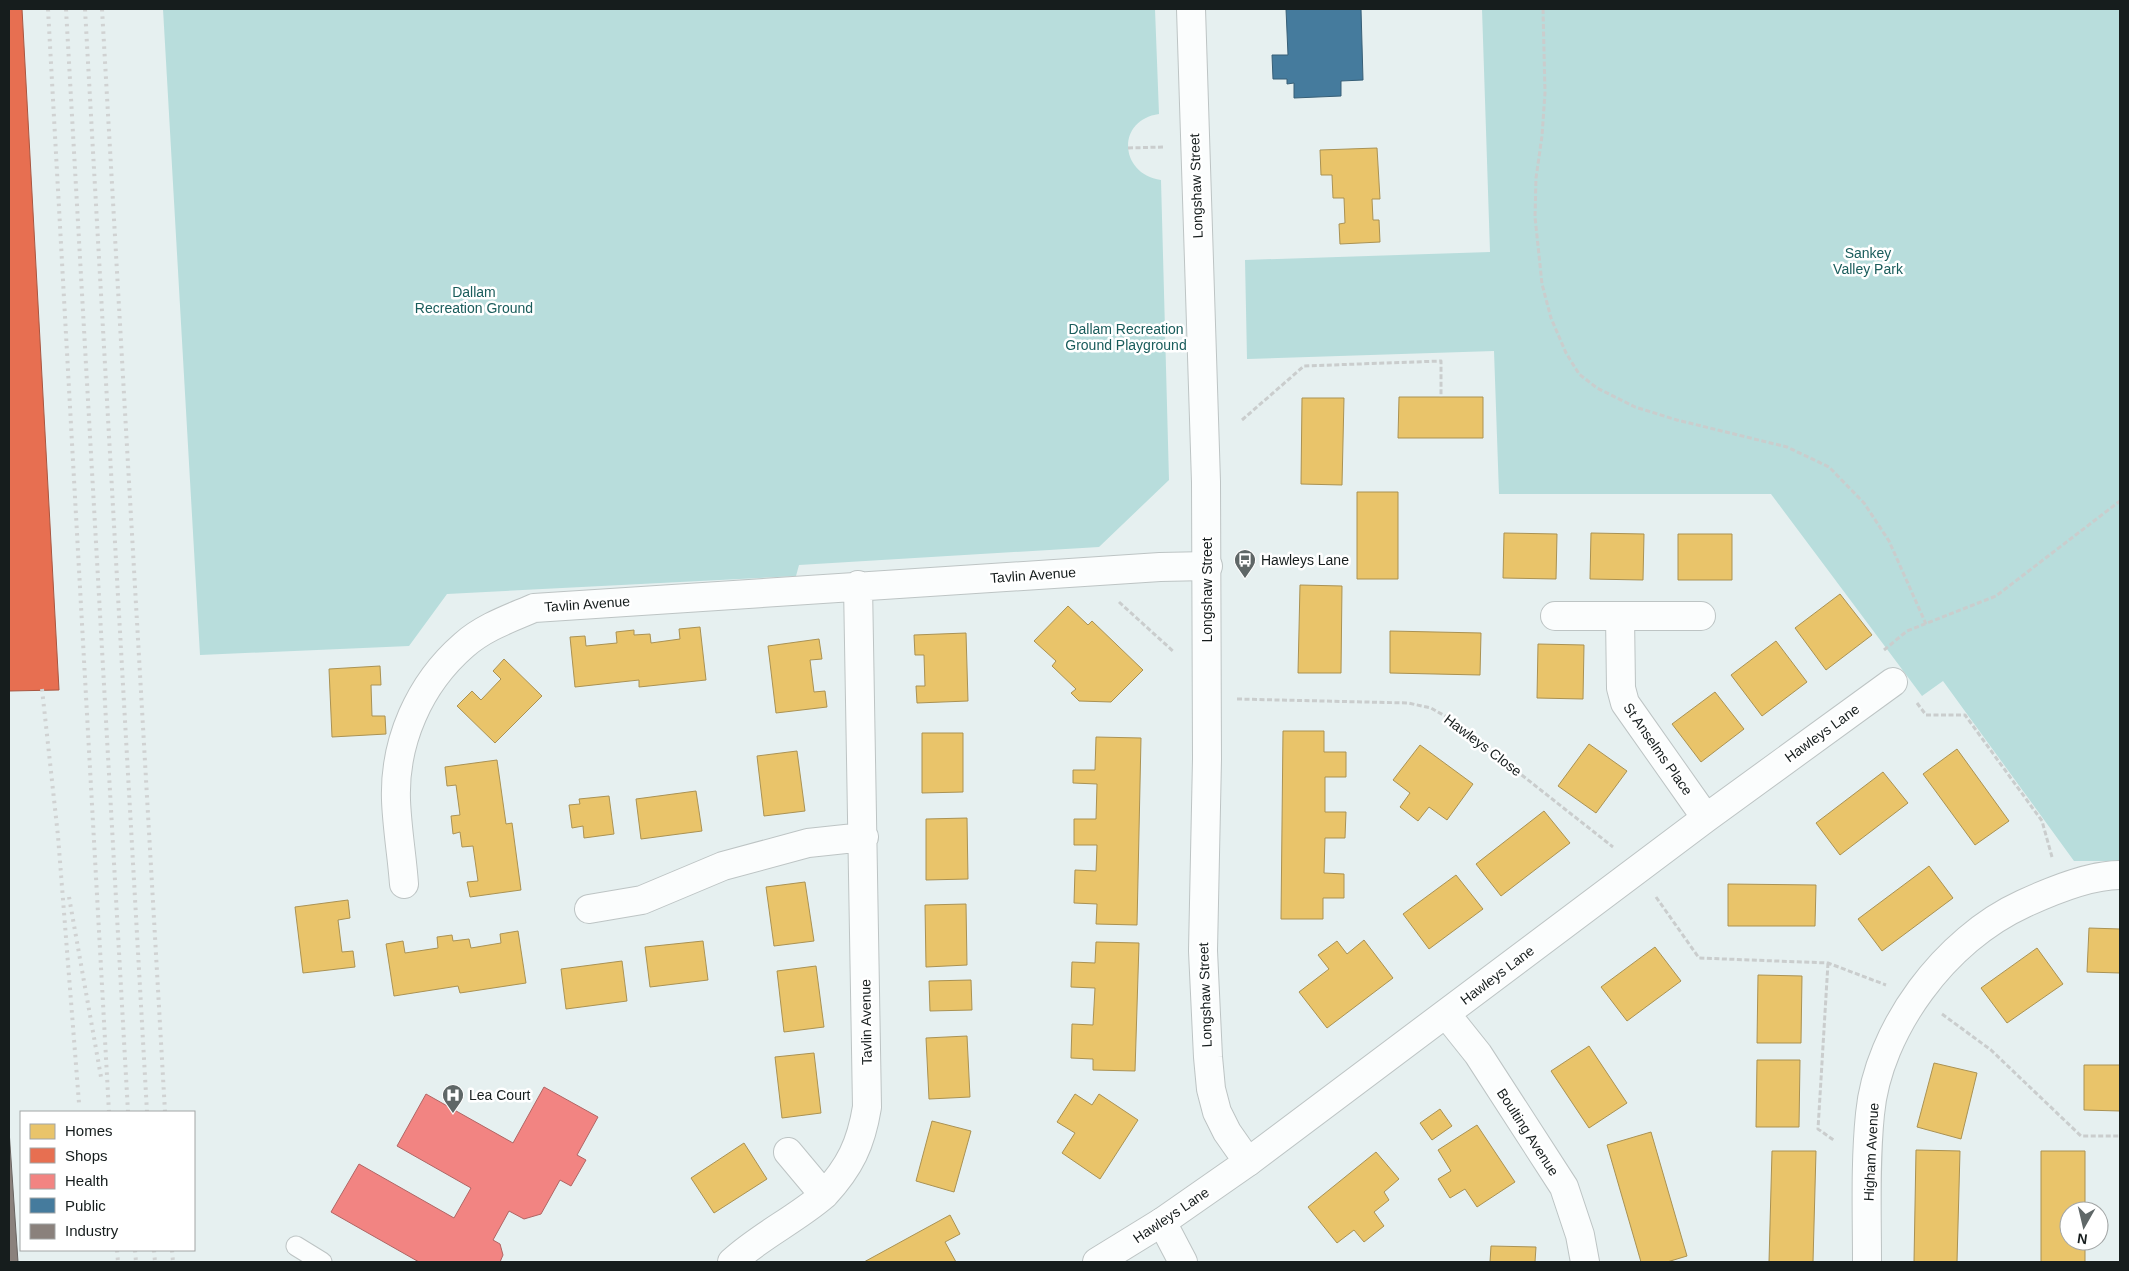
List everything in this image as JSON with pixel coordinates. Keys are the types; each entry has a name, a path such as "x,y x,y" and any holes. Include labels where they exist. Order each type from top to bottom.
{"street":[{"name":"Longshaw Street","path":"1191,9 1208,566 1203,951 1208,1057 1211,1089 1217,1112 1227,1132 1248,1162"},
{"name":"Tavlin Avenue","path":"404,884 396,801 400,752 407,727 419,702 434,678 465,644 495,625 534,608 858,585 1160,567 1208,566"},
{"name":"Tavlin Avenue","path":"732,1262 751,1244 805,1211 824,1195 841,1177 854,1154 863,1132 867,1107 864,837 858,585"},
{"path":"1555,616 1701,616"},
{"name":"St Anselms Place","path":"1620,616 1621,688 1625,703 1706,818"},
{"name":"Hawleys Lane","path":"1096,1262 1162,1222 1248,1162 1637,869 1893,682"},
{"path":"589,909 642,900 723,866 808,843 864,837"},
{"name":"Higham Avenue","path":"1867,1262 1867,1176 1870,1112 1878,1077 1894,1034 1916,996 1938,968 1964,942 2003,913 2060,886 2120,875"},
{"name":"Boulting Avenue","path":"1446,1014 1478,1054 1564,1187 1580,1235 1585,1262"},
{"path":"788,1152 824,1195"},
{"path":"1162,1222 1183,1262"}],"lane":[{"path":"296,1246 322,1262"}],"path":[{"path":"1543,9 1545,93 1542,136 1536,178 1536,217 1542,284 1551,318 1566,353 1580,374 1597,388 1635,407 1677,420 1787,447 1829,467 1864,503 1889,541 1926,624"},
{"path":"1128,148 1166,146"},
{"path":"1242,420 1304,366 1441,361 1441,397"},
{"path":"1887,647 1906,631 1996,596 2120,501"},
{"path":"1118,601 1180,658"},
{"path":"1893,682 1914,700 1926,715 1965,716 2042,821 2060,886"},
{"name":"Hawleys Close","path":"1207,699 1408,703 1431,708 1452,720 1535,784 1602,837 1637,869 1698,958 1828,963"},
{"path":"1867,1176 1852,1154 1818,1129 1828,963 1916,996 1991,1050 2082,1136 2120,1136"}],"green space":[{"name":"Dallam Recreation Ground","path":"163,9 1155,9 1159,114 1145,118 1135,126 1130,136 1128,147 1131,158 1137,168 1147,176 1161,180 1169,480 1099,547 799,565 796,576 447,594 409,646 200,655"},
{"name":"Sankey Valley Park","path":"1482,9 2120,9 2120,861 2074,861 1943,681 1922,696 1771,494 1499,494 1494,351 1247,359 1245,260 1490,252"}],"building: Homes":[{"path":"1377,148 1380,199 1372,199 1373,220 1379,220 1380,242 1340,244 1339,224 1345,223 1344,198 1333,198 1332,175 1321,175 1320,150"},
{"path":"1399,397 1483,397 1483,438 1398,438"},
{"path":"1302,398 1344,398 1342,485 1301,484"},
{"path":"1357,492 1398,492 1398,579 1357,579"},
{"path":"1504,533 1557,534 1556,579 1503,578"},
{"path":"1591,533 1644,534 1643,580 1590,579"},
{"path":"1678,534 1732,534 1732,580 1678,580"},
{"path":"1300,585 1342,586 1341,673 1298,673"},
{"path":"1840,594 1872,635 1826,670 1795,628"},
{"path":"1068,606 1088,625 1092,621 1143,670 1111,702 1079,701 1071,693 1076,689 1052,666 1056,661 1034,641"},
{"path":"700,627 706,680 639,687 639,680 575,687 570,637 585,636 586,646 617,643 616,632 634,630 634,635 650,634 651,643 680,639 679,629"},
{"path":"1390,631 1481,633 1480,675 1390,673"},
{"path":"966,633 968,701 917,703 916,686 925,686 924,655 915,655 914,635"},
{"path":"819,639 822,659 810,660 814,692 825,691 827,707 776,713 768,646"},
{"path":"1776,641 1807,682 1762,716 1731,675"},
{"path":"1538,644 1584,645 1583,699 1537,698"},
{"path":"504,659 542,696 495,743 457,706 472,691 481,700 501,679 493,671"},
{"path":"380,666 381,685 371,685 372,716 385,716 386,734 332,737 329,669"},
{"path":"1715,692 1744,729 1701,762 1672,724"},
{"path":"1283,731 1324,731 1324,752 1346,752 1346,777 1325,777 1325,812 1346,812 1345,838 1325,838 1324,873 1344,874 1344,898 1323,898 1323,919 1281,919"},
{"path":"922,733 963,733 963,792 922,793"},
{"path":"1096,737 1141,738 1137,925 1096,924 1097,904 1074,903 1075,870 1096,871 1097,845 1074,845 1074,819 1096,819 1097,784 1073,783 1073,770 1095,770"},
{"path":"1589,744 1627,771 1596,813 1558,786"},
{"path":"1420,745 1473,784 1447,820 1429,807 1418,821 1400,807 1410,793 1393,780"},
{"path":"1957,749 2009,821 1975,845 1923,774"},
{"path":"797,751 805,811 764,816 757,756"},
{"path":"497,760 506,824 512,823 521,890 470,897 467,882 478,881 473,846 462,847 460,832 453,834 451,816 460,815 456,785 447,786 445,767"},
{"path":"1883,772 1908,803 1840,855 1816,823"},
{"path":"696,791 702,831 641,839 636,799"},
{"path":"609,796 614,834 584,838 583,826 572,828 569,805 580,804 579,799"},
{"path":"1544,811 1570,843 1501,896 1476,864"},
{"path":"967,818 968,879 926,880 926,819"},
{"path":"1929,866 1953,898 1882,951 1858,919"},
{"path":"1456,875 1483,909 1429,949 1403,914"},
{"path":"805,882 814,941 774,946 766,887"},
{"path":"1728,884 1816,885 1815,926 1728,926"},
{"path":"348,900 350,918 338,920 342,952 353,951 355,967 303,973 295,907"},
{"path":"966,904 967,965 926,967 925,905"},
{"path":"2089,928 2120,929 2120,973 2087,972"},
{"path":"518,931 526,983 460,993 458,986 394,996 386,944 403,941 405,953 438,948 437,937 452,935 453,941 469,939 471,948 501,943 500,934"},
{"path":"1364,940 1393,978 1327,1028 1299,992 1329,969 1318,955 1337,941 1347,954"},
{"path":"703,941 708,980 650,987 645,947"},
{"path":"1096,942 1139,943 1135,1071 1093,1070 1093,1059 1071,1058 1072,1024 1093,1025 1095,988 1071,987 1072,962 1095,963"},
{"path":"1655,947 1681,981 1627,1021 1601,987"},
{"path":"2037,948 2063,984 2007,1023 1981,988"},
{"path":"622,961 627,1001 566,1009 561,969"},
{"path":"816,966 824,1027 784,1032 777,971"},
{"path":"1758,975 1802,976 1801,1043 1757,1043"},
{"path":"971,980 972,1010 930,1011 929,981"},
{"path":"967,1036 970,1097 929,1099 926,1038"},
{"path":"1589,1046 1627,1103 1589,1128 1551,1071"},
{"path":"814,1053 821,1113 782,1118 775,1057"},
{"path":"1757,1060 1800,1060 1799,1127 1756,1127"},
{"path":"1934,1063 1977,1073 1961,1139 1917,1127"},
{"path":"2084,1065 2120,1065 2120,1111 2084,1110"},
{"path":"1075,1094 1092,1105 1099,1094 1138,1120 1100,1179 1062,1153 1075,1133 1057,1122"},
{"path":"1440,1109 1452,1126 1432,1140 1420,1123"},
{"path":"932,1121 971,1131 954,1192 916,1181"},
{"path":"1477,1125 1515,1182 1477,1207 1465,1189 1450,1198 1438,1179 1451,1171 1438,1150"},
{"path":"1651,1132 1687,1256 1667,1262 1641,1262 1607,1145"},
{"path":"744,1143 767,1179 714,1213 691,1178"},
{"path":"1916,1150 1960,1151 1957,1262 1914,1262"},
{"path":"1772,1151 1816,1151 1813,1262 1769,1262"},
{"path":"2041,1151 2085,1151 2085,1201 2059,1201 2059,1251 2085,1251 2085,1262 2041,1262"},
{"path":"1376,1152 1399,1179 1384,1192 1389,1200 1374,1212 1384,1226 1364,1242 1354,1230 1337,1243 1308,1207"},
{"path":"950,1215 960,1234 945,1242 956,1262 864,1262"},
{"path":"1491,1246 1536,1247 1535,1262 1490,1262"}],"building: Shops":[{"path":"9,9 22,9 59,690 9,691"}],"building: Health":[{"path":"544,1087 598,1117 577,1155 586,1160 571,1186 560,1180 541,1214 524,1219 509,1211 493,1240 500,1244 503,1255 500,1262 419,1262 331,1212 359,1164 454,1218 471,1188 397,1146 426,1094 513,1143"}],"building: Public":[{"path":"1286,9 1361,9 1363,80 1341,81 1341,96 1294,98 1294,83 1287,84 1287,79 1273,79 1272,55 1288,55"}],"building: Industry":[{"path":"9,1130 18,1262 9,1262"}],"railway":[{"path":"48,9 109,1111"},
{"path":"66,9 128,1111"},
{"path":"85,9 147,1111"},
{"path":"102,9 165,1111"},
{"path":"42,689 58,836 79,1103"},
{"path":"69,897 101,1077"},
{"path":"117,1251 118,1262"},
{"path":"135,1251 136,1262"},
{"path":"154,1251 155,1262"},
{"path":"172,1251 173,1262"}],"place":[{"name":"Hawleys Lane","path":"1245,579"},
{"name":"Lea Court","path":"453,1114"}],"park label":[{"name":"Dallam Recreation Ground Playground","path":"1126,338"}]}
